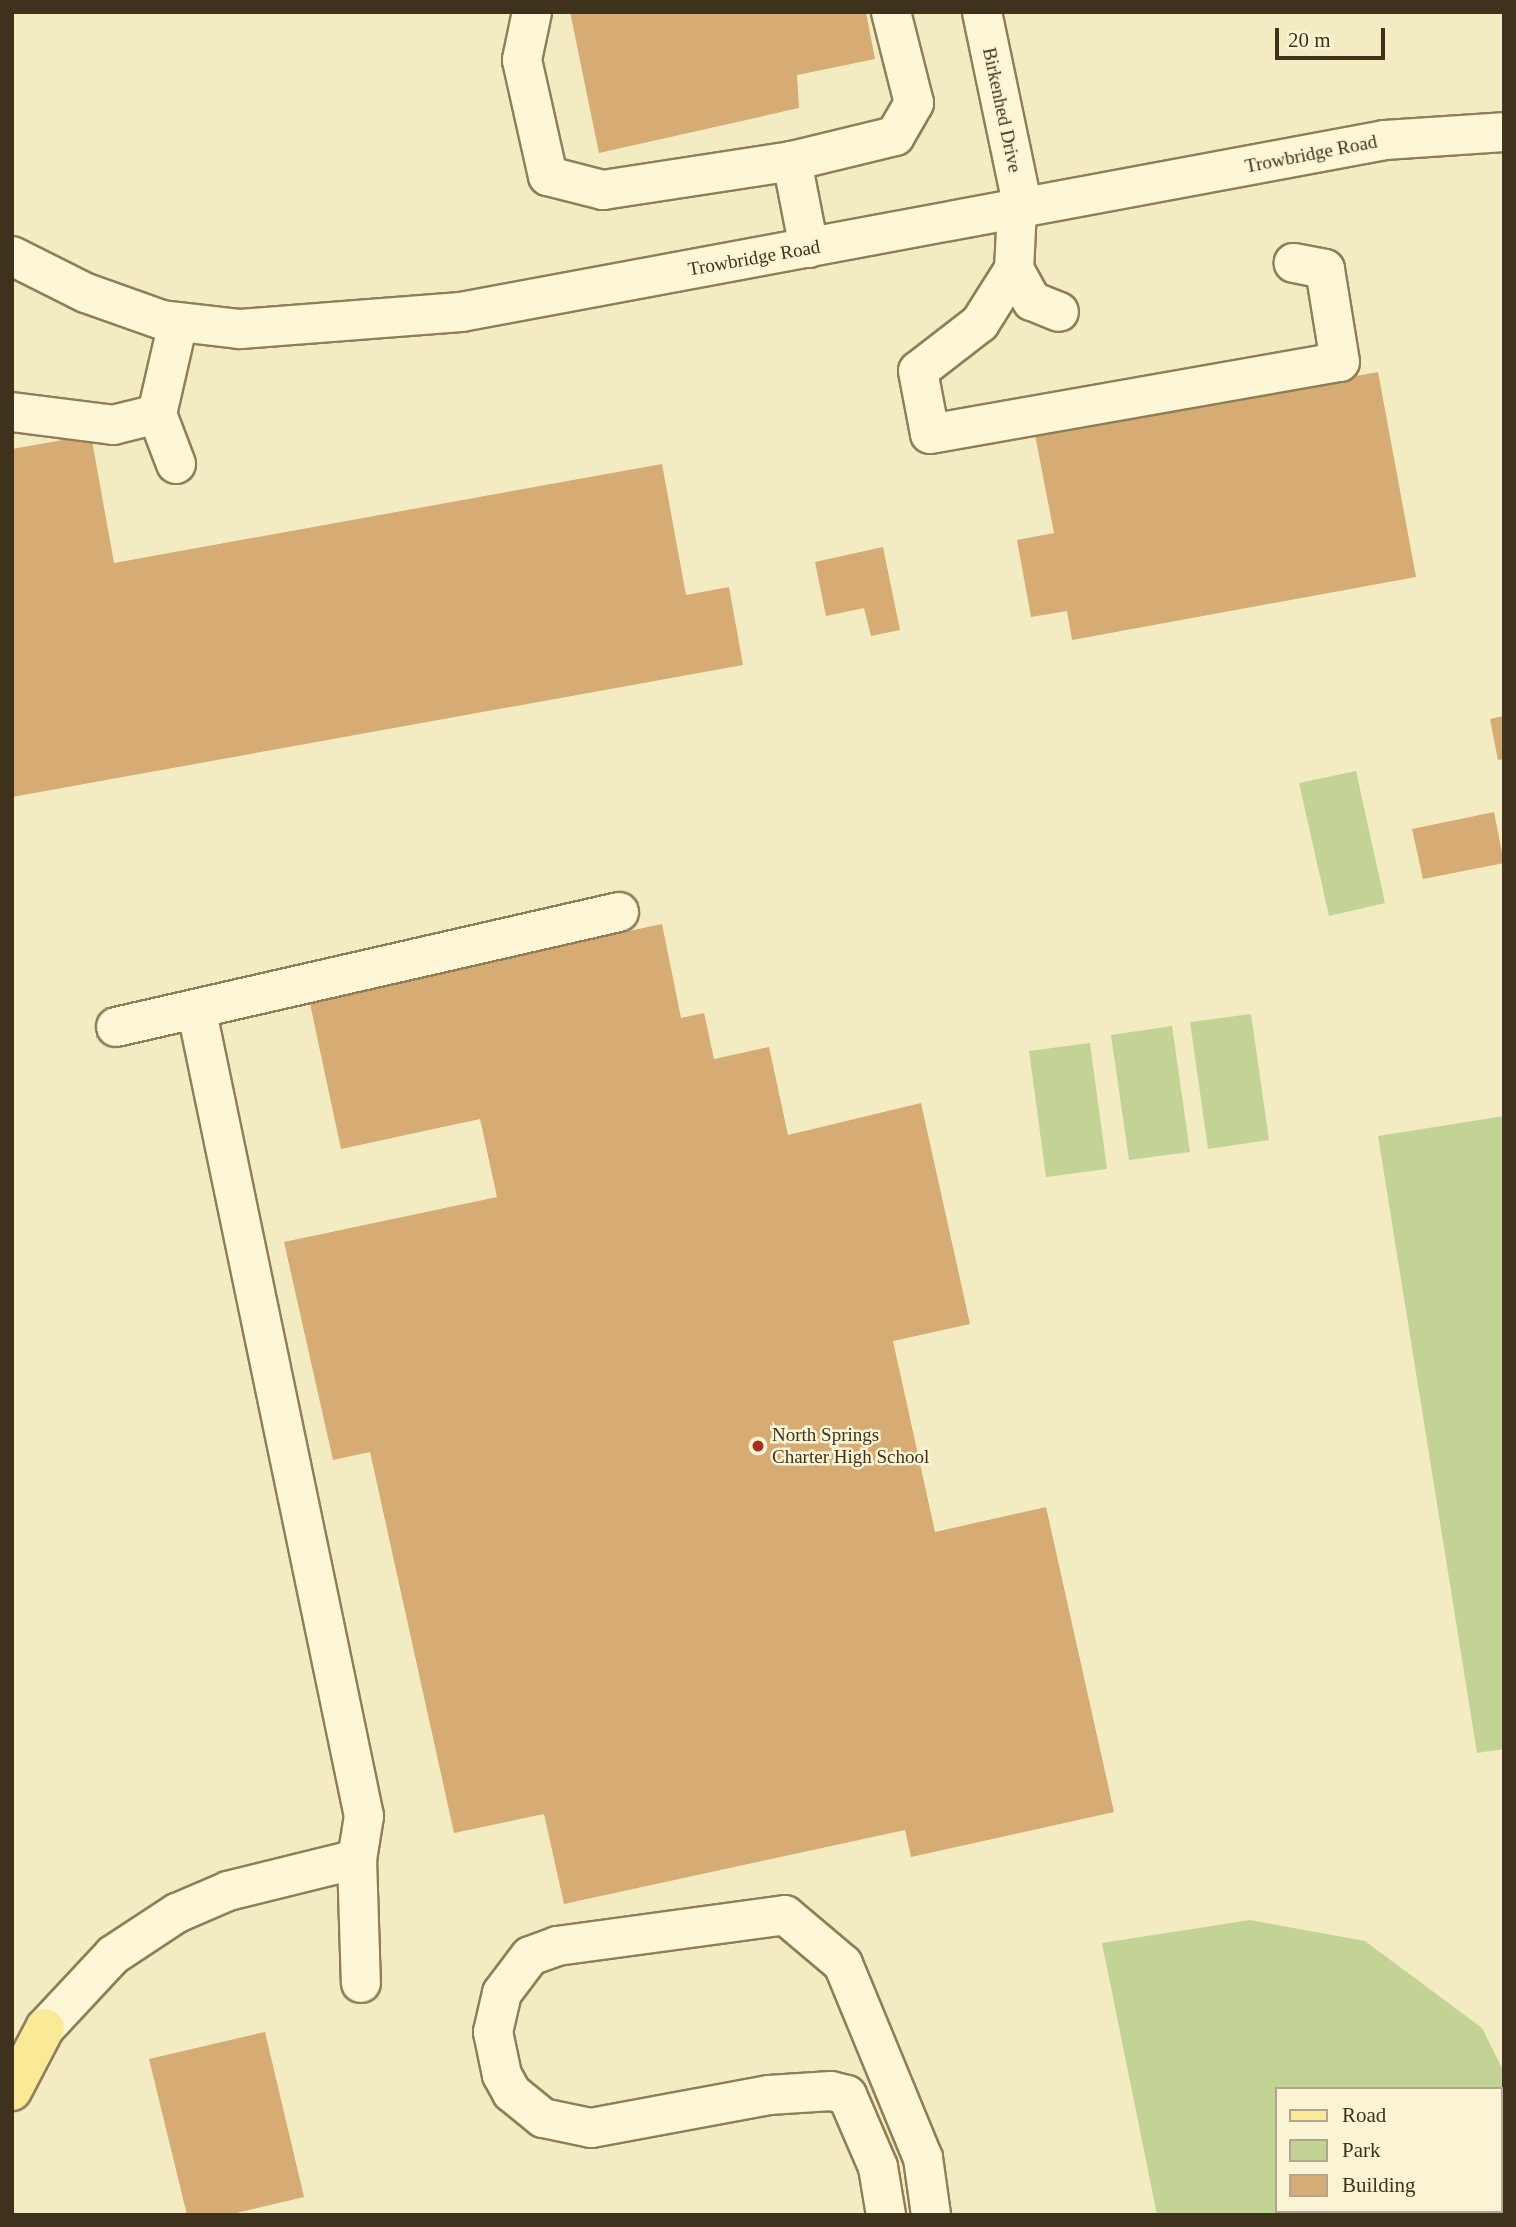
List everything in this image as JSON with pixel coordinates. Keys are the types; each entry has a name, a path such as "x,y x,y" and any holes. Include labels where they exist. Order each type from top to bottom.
{"main road":[{"path":"12,2091 28,2035"}],"street":[{"path":"532,12 522,60 548,176 603,190 792,160 895,136 914,103 891,12"},
{"name":"Birkenhed Drive","path":"982,12 1020,209 1014,269"},
{"name":"Trowbridge Road","path":"12,256 86,293 178,321 240,330 461,312 1385,140 1504,132"},
{"path":"792,160 809,248"},
{"path":"1059,312 1032,301 1014,269 980,323 918,371 930,434 1340,362 1325,269 1294,263"},
{"path":"176,464 157,414 178,321"},
{"path":"12,412 113,425 157,414"},
{"path":"116,1027 197,1012 620,912"},
{"path":"197,1012 364,1816 357,1859 361,1983"},
{"path":"28,2035 113,1955 177,1913 228,1891 357,1859"},
{"path":"886,2215 878,2167 847,2095 831,2091 769,2095 592,2128 543,2118 512,2093 502,2075 493,2032 502,1993 530,1956 557,1946 785,1915 843,1964 923,2158 931,2215"}],"green space":[{"path":"1356,771 1385,903 1329,916 1299,783"},
{"path":"1251,1014 1269,1140 1208,1149 1190,1022"},
{"path":"1172,1026 1190,1152 1129,1160 1111,1035"},
{"path":"1090,1043 1107,1169 1046,1177 1029,1051"},
{"path":"1504,1116 1504,1749 1477,1753 1378,1136"},
{"path":"1250,1920 1365,1941 1482,2028 1504,2072 1504,2208 1502,2087 1274,2087 1274,2213 1326,2213 1157,2215 1102,1943"}],"building":[{"path":"570,12 866,12 875,59 797,75 799,108 599,153"},
{"path":"1378,372 1416,577 1072,640 1067,611 1031,617 1017,540 1054,533 1035,435"},
{"path":"91,435 114,563 662,464 686,595 729,587 743,665 12,797 12,449"},
{"path":"883,547 900,630 871,636 864,608 826,616 815,562"},
{"path":"1504,716 1504,759 1498,760 1490,719"},
{"path":"1494,812 1504,863 1423,879 1412,829"},
{"path":"662,924 681,1018 704,1013 714,1059 769,1047 788,1135 921,1103 970,1324 893,1341 935,1532 1046,1507 1114,1812 911,1857 905,1830 564,1904 544,1814 454,1833 370,1452 333,1460 284,1242 497,1197 480,1119 341,1149 309,999"},
{"path":"265,2032 304,2197 228,2215 187,2215 149,2059"}],"place":[{"name":"North Springs Charter High School","path":"758,1446"}]}
